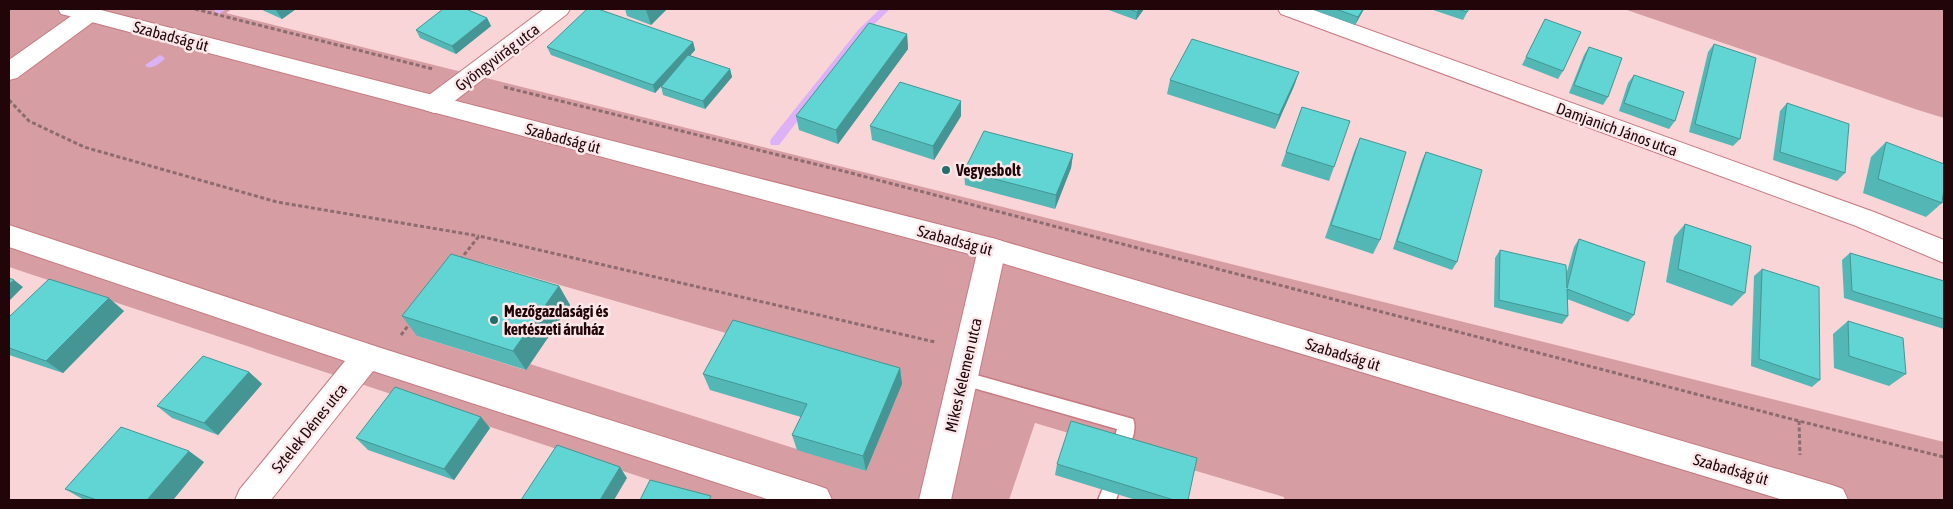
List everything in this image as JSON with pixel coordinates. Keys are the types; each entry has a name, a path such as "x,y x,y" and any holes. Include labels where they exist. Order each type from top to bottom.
{"street":[{"name":"Gyöngyvirág utca","path":"434,104 559,9"},
{"name":"Damjanich János utca","path":"1289,9 1865,219 1944,252"},
{"path":"9,72 79,11"},
{"name":"Szabadság út","path":"79,11 992,250 1832,500"},
{"path":"9,236 374,358 816,500"},
{"name":"Mikes Kelemen utca","path":"935,500 992,250"},
{"name":"Sztelek Dénes utca","path":"251,500 374,358"}],"lane":[{"path":"962,378 1127,424 1122,444"}],"path":[{"path":"195,9 866,177 1789,419 1944,457"},
{"path":"9,100 29,120 84,147 277,202 350,216 480,236 968,349"},
{"path":"457,264 480,236"},
{"path":"374,358 416,315"}],"shaded area":[{"path":"9,9 232,9 226,13 1944,442 1944,500 1284,500 1284,497 1035,423 1009,500 710,500 9,267","holes":["484,263 902,384 866,471 530,364 525,370 417,336 464,274"]},
{"path":"1624,9 1944,9 1944,118 1915,109"}],"building":[{"path":"443,9 466,9 487,18 452,46 416,30"},
{"path":"587,9 598,9 693,42 653,85 547,47"},
{"path":"1336,9 1363,9 1358,17"},
{"path":"1457,9 1469,9 1467,12"},
{"path":"1545,19 1581,32 1563,71 1526,57"},
{"path":"869,23 907,34 836,130 796,116"},
{"path":"1192,39 1299,72 1279,115 1170,80"},
{"path":"1714,44 1756,58 1740,139 1695,124"},
{"path":"1589,47 1622,58 1608,97 1574,85"},
{"path":"688,55 730,69 703,101 661,87"},
{"path":"1634,75 1684,92 1675,121 1624,103"},
{"path":"900,82 961,101 933,146 870,126"},
{"path":"1787,103 1849,124 1845,173 1780,152"},
{"path":"1302,107 1350,121 1334,167 1286,152"},
{"path":"984,131 1073,154 1056,195 964,171"},
{"path":"1360,138 1406,152 1380,240 1331,225"},
{"path":"1886,142 1944,164 1942,203 1878,179"},
{"path":"1426,152 1482,170 1457,262 1397,241"},
{"path":"1685,224 1751,246 1745,293 1678,269"},
{"path":"1579,239 1645,262 1634,315 1567,289 1568,316 1499,300 1500,250 1566,265 1567,288"},
{"path":"1850,253 1944,281 1944,319 1852,291"},
{"name":"Mezőgazdasági és kertészeti áruház","path":"451,254 559,286 513,351 402,316"},
{"path":"1762,269 1819,287 1820,380 1759,359"},
{"path":"49,279 109,298 46,361 9,348 9,317"},
{"path":"733,320 900,368 863,456 792,435 807,404 703,374"},
{"path":"1848,321 1903,338 1906,374 1849,356"},
{"path":"203,356 249,372 204,423 157,406"},
{"path":"395,387 481,417 444,469 356,438"},
{"path":"1071,421 1197,458 1188,500 1174,500 1057,464"},
{"path":"121,427 189,451 147,500 97,500 65,489"},
{"path":"557,445 620,467 600,500 521,500"},
{"path":"650,480 711,496 709,500 640,500"}],"waterway":[{"path":"775,142 862,31 885,9"},
{"path":"150,65 160,58"}],"place":[{"name":"Vegyesbolt","path":"946,170"},
{"name":"Mezőgazdasági és kertészeti áruház","path":"494,320"}]}
